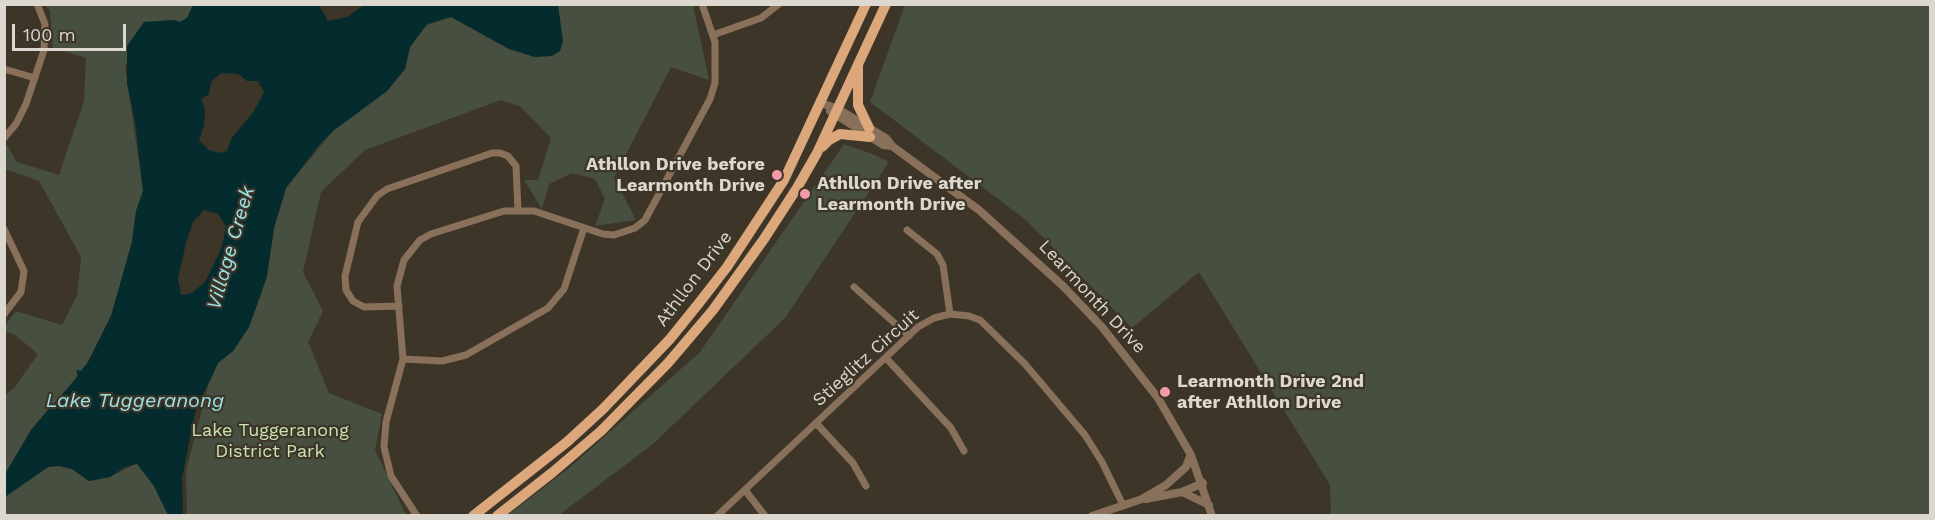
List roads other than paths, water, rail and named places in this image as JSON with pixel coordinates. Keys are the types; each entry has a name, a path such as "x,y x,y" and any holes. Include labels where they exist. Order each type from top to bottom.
{"main road":[{"name":"Athllon Drive","path":"472,516 567,442 603,409 670,339 727,267 784,180 822,103 866,4"},
{"name":"Athllon Drive","path":"497,516 601,431 668,363 748,263 817,153 886,4"},
{"path":"817,153 829,140 840,134 870,133 858,105 858,66"}],"street":[{"path":"4,138 20,118 35,78 46,37 43,17 37,4"},
{"path":"416,515 391,476 384,447 387,422 403,359 399,273 411,249 420,240 497,213 518,210 534,212 603,234 619,234 635,228 649,215 710,99 717,66 713,35 702,4"},
{"path":"713,35 761,18 779,4"},
{"path":"4,69 35,78"},
{"name":"Learmonth Drive","path":"822,103 870,133 883,145 892,146 979,210 1063,286 1139,372 1158,398 1191,455 1203,483 1212,516"},
{"path":"399,306 363,307 353,301 346,290 345,276 358,222 377,196 387,189 482,156 500,153 511,159 516,166 518,210"},
{"path":"403,359 442,361 466,355 549,308 564,289 584,228"},
{"path":"4,229 24,271 21,292 4,314"},
{"path":"907,230 936,254 943,265 950,314 980,320 1026,364 1085,435 1102,462 1123,505"},
{"path":"854,287 909,336"},
{"name":"Stieglitz Circuit","path":"717,516 909,336 928,320 950,314"},
{"path":"886,358 951,428 964,451"},
{"path":"816,423 853,463 866,486"},
{"path":"1142,499 1179,475 1186,467 1191,455"},
{"path":"1092,516 1142,499 1182,492 1203,483"},
{"path":"745,490 765,516"},
{"path":"1182,492 1209,505"}],"water":[{"name":"Lake Tuggeranong","path":"193,5 319,5 328,21 347,17 364,5 558,5 563,41 560,51 552,56 535,57 509,49 451,17 427,24 410,47 405,69 387,91 333,131 320,144 286,188 274,228 267,276 249,327 233,351 218,363 196,409 182,478 183,515 168,515 154,486 137,464 125,467 110,477 89,481 72,469 59,466 48,467 5,497 5,474 31,430 78,376 76,370 81,371 88,362 111,316 132,242 136,211 143,191 135,121 127,84 127,46 144,22 174,20 180,22 187,18","holes":["221,73 238,74 247,81 258,81 264,92 254,111 231,139 227,151 219,153 209,150 199,140 204,126 205,109 201,99 209,94 211,82","204,210 218,214 226,226 222,247 205,282 192,293 181,295 178,279 186,243 193,222"]}],"place":[{"name":"Athllon Drive before Learmonth Drive","path":"777,175"},
{"name":"Athllon Drive after Learmonth Drive","path":"805,194"},
{"name":"Learmonth Drive 2nd after Athllon Drive","path":"1165,392"}],"water label":[{"name":"Village Creek","path":"231,248"}],"park label":[{"name":"Lake Tuggeranong District Park","path":"270,441"}]}
